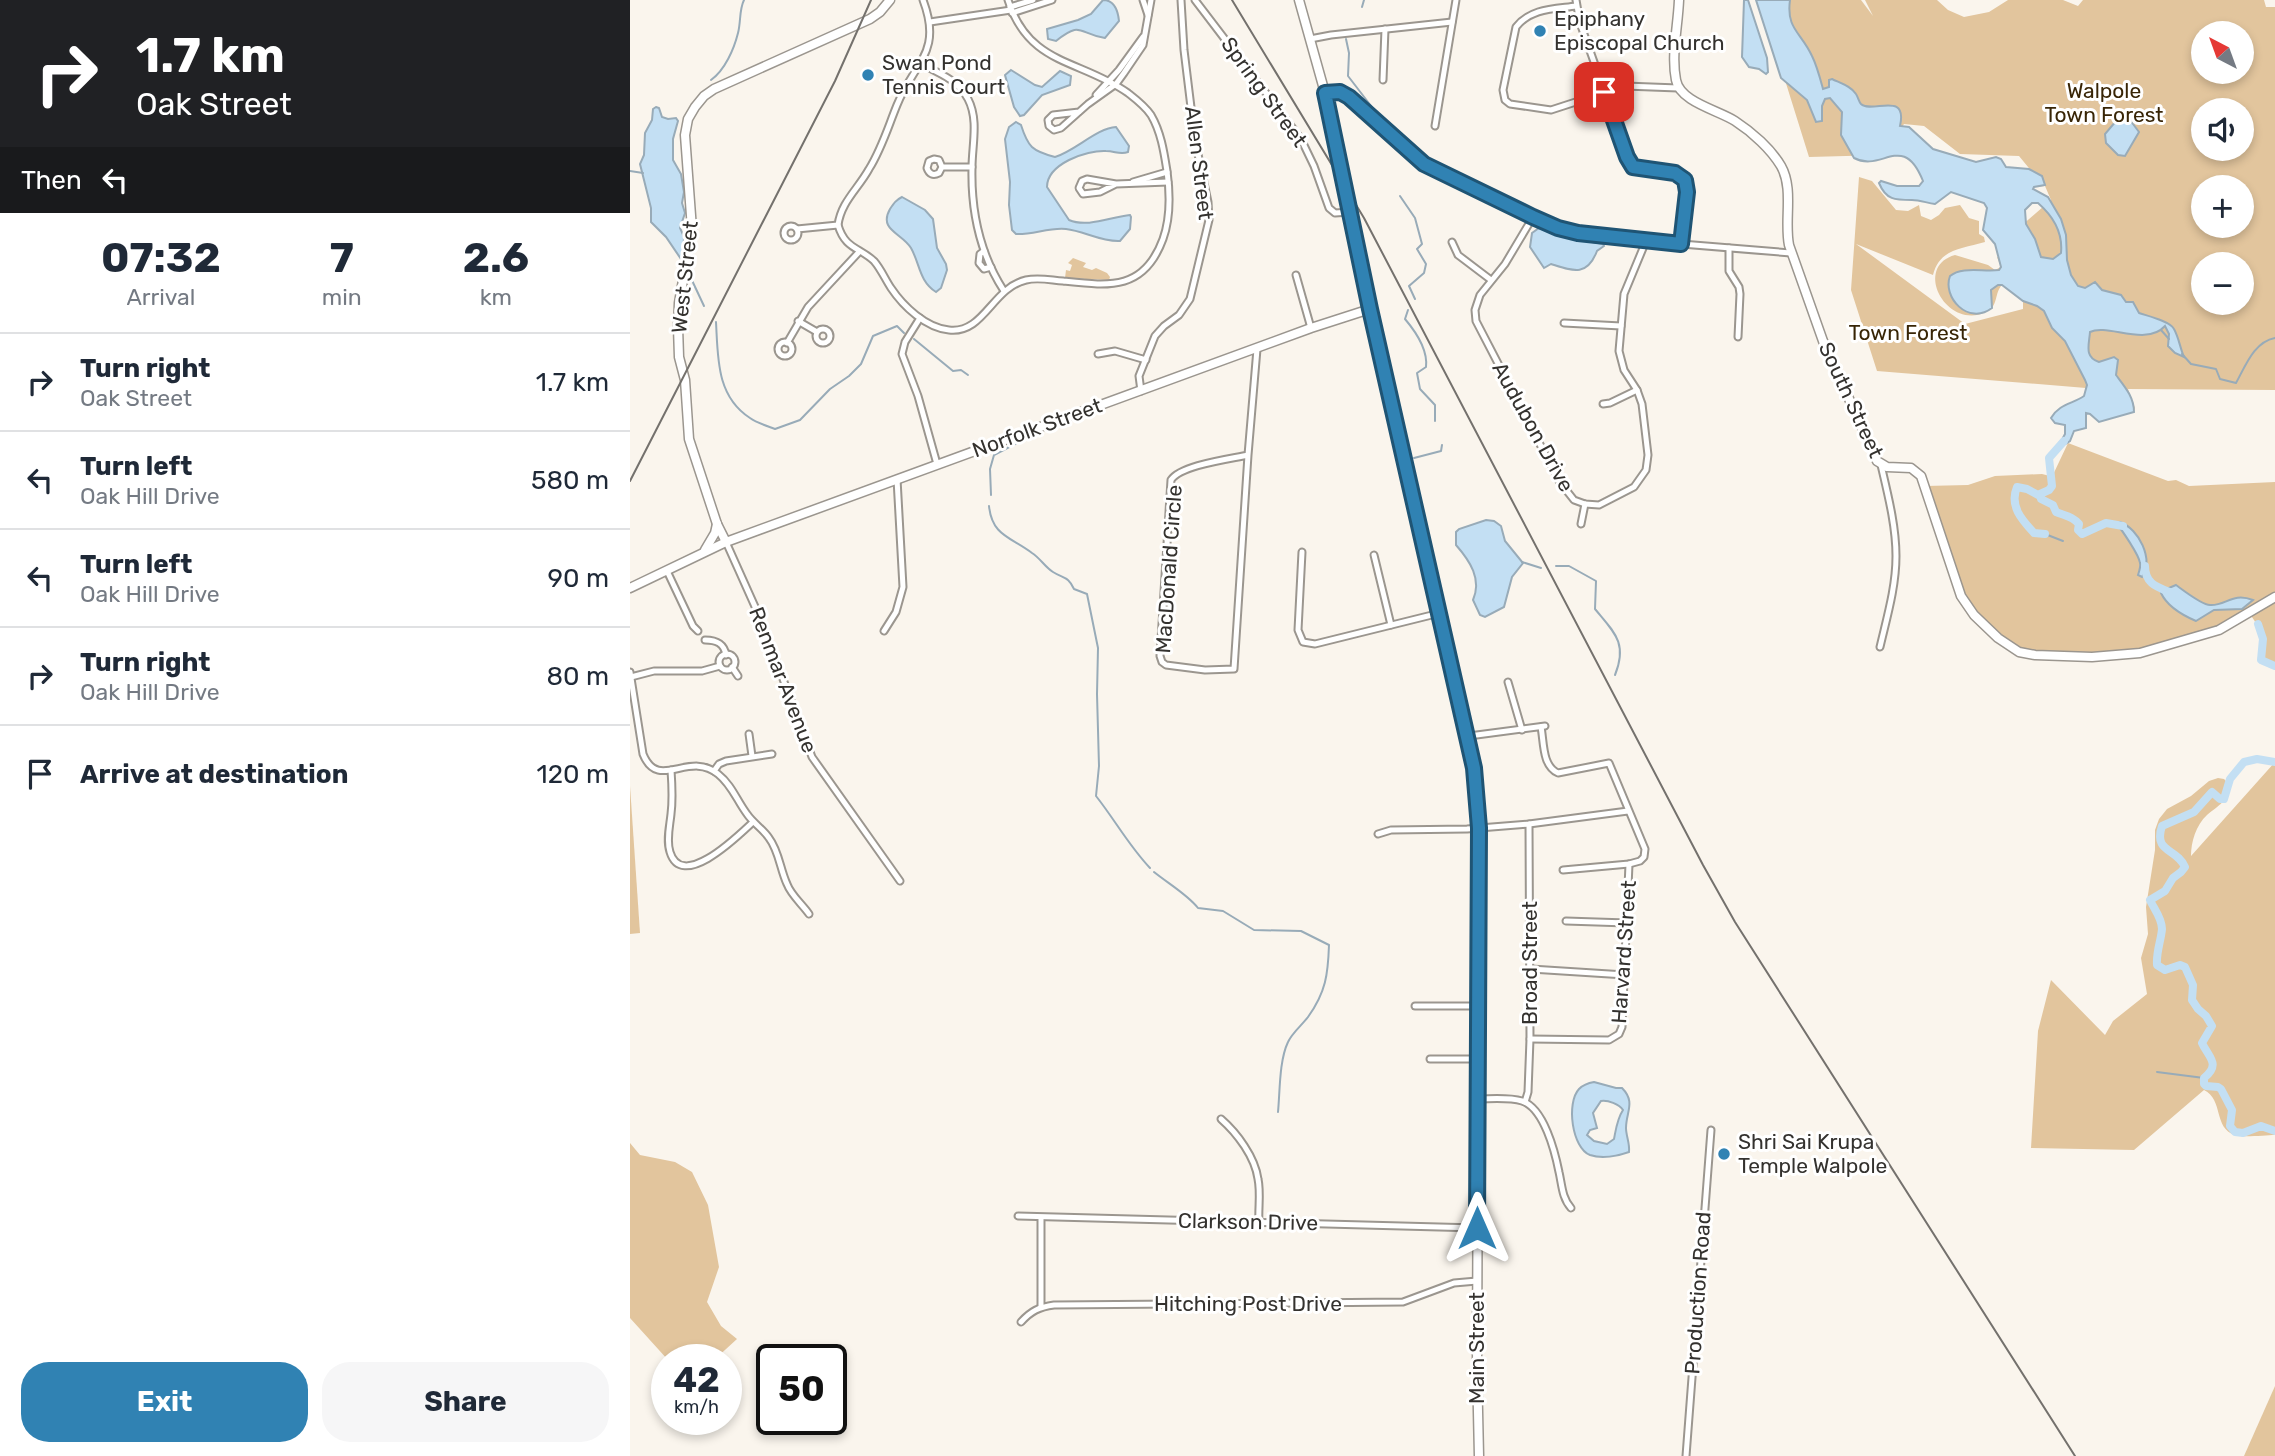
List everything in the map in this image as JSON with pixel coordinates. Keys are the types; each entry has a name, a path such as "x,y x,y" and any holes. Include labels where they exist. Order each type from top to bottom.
{"main road":[{"name":"West Street","path":"726,542 717,524 689,439 685,380 680,357 679,303 692,230 685,149 686,126 698,102 714,89 870,19 890,0"},
{"name":"Main Street","path":"1299,0 1325,93 1370,309 1469,736 1476,783 1479,828 1479,1456"},
{"path":"1678,88 1674,64 1679,0"},
{"name":"South Street","path":"1678,88 1686,97 1744,127 1777,160 1787,184 1786,229 1791,253 1823,341 1871,451 1881,465 1908,467 1919,474 1961,596 1970,611 1998,638 2020,652 2035,655 2092,657 2140,653 2219,630 2275,597"},
{"name":"Norfolk Street","path":"704,551 1311,328 1370,309"},
{"path":"630,588 704,551 715,533 717,524"}],"street":[{"path":"923,0 930,22 928,46 921,64 900,96 877,156 843,206 838,225 847,243 876,264 893,291 920,318 942,329 960,330 976,323 1004,291 1024,281 1035,279 1102,285 1122,283 1136,275 1153,258 1165,234 1168,216 1167,172 1159,132 1152,116 1142,104 1113,83 1054,58 1039,48 1025,34 1008,0"},
{"path":"1011,10 1033,0"},
{"path":"930,22 1011,10 1052,0"},
{"path":"1143,0 1149,18"},
{"path":"1079,112 1050,117 1048,123 1051,129 1062,128 1113,83 1144,35 1151,0"},
{"name":"Allen Street","path":"1142,391 1139,376 1160,330 1179,315 1190,299 1209,220 1208,202 1195,140 1181,0"},
{"name":"Spring Street","path":"1195,0 1301,139 1329,208 1335,213 1350,212"},
{"path":"1435,126 1456,0"},
{"path":"1678,88 1625,86 1604,92 1551,110 1515,106 1503,95 1516,27 1537,11 1576,3 1604,92 1633,167 1675,173 1685,180 1687,192 1681,244"},
{"path":"1310,39 1452,22"},
{"path":"1383,80 1385,29"},
{"path":"921,64 956,83 970,102 974,118 973,202 984,251 1004,291"},
{"path":"1325,93 1340,92 1349,97 1424,164 1558,228 1646,241 1791,253"},
{"path":"943,167 972,167"},
{"path":"1116,184 1087,179 1082,181 1079,188 1083,194 1091,195 1116,184 1167,172"},
{"path":"1132,182 1168,182"},
{"name":"Audubon Drive","path":"1533,217 1505,264 1480,295 1475,314 1480,331 1562,486 1572,499 1585,504 1599,505 1630,489 1646,471 1648,456 1643,408 1619,351 1624,295 1646,241"},
{"path":"797,229 838,225"},
{"path":"1452,242 1458,255 1491,280"},
{"path":"1730,248 1729,271 1740,294 1738,337"},
{"path":"787,343 798,321 816,298 859,252"},
{"path":"1296,275 1311,328"},
{"path":"920,318 905,342 902,354 918,396 937,464"},
{"path":"798,321 817,332"},
{"path":"1564,323 1620,326"},
{"name":"MacDonald Circle","path":"1248,455 1184,470 1171,480 1160,656 1166,665 1205,670 1234,668 1256,349"},
{"path":"1098,354 1115,351 1146,360"},
{"path":"1603,404 1637,390"},
{"path":"1880,647 1891,601 1896,554 1881,465"},
{"path":"884,631 896,612 903,587 897,479"},
{"path":"1581,524 1585,504"},
{"name":"Renmar Avenue","path":"726,542 761,620 812,757 900,881"},
{"path":"1302,552 1298,626 1301,641 1315,644 1440,613"},
{"path":"1374,555 1391,625"},
{"path":"667,571 692,626 698,631"},
{"path":"705,639 719,643 726,655"},
{"path":"631,677 654,671 702,671 720,666 726,670 732,667 733,658 726,655 720,658 720,666"},
{"path":"732,667 738,676"},
{"path":"630,672 646,762 654,771 700,765 721,776 753,822 770,838 787,886 809,914"},
{"path":"1508,682 1522,730"},
{"path":"1469,736 1543,726 1546,760 1551,770 1558,773 1609,764 1644,846 1645,855 1640,861 1629,864 1563,870"},
{"path":"749,734 752,756"},
{"path":"714,771 719,764 726,761 772,754"},
{"path":"671,770 673,786 669,850 676,861 692,865 706,860 719,853 753,822"},
{"path":"1378,834 1391,830 1530,824 1628,811"},
{"name":"Broad Street","path":"1525,1102 1528,1092 1530,1039 1530,824"},
{"name":"Harvard Street","path":"1530,1039 1609,1040 1619,1034 1622,1027 1629,864"},
{"path":"1566,921 1627,923"},
{"path":"1531,969 1625,975"},
{"path":"1415,1006 1478,1006"},
{"path":"1430,1059 1478,1059"},
{"path":"1478,1099 1513,1099 1525,1102 1538,1116 1556,1158 1564,1195 1572,1208"},
{"path":"1221,1119 1231,1128 1256,1166 1259,1181 1259,1223"},
{"name":"Production Road","path":"1686,1456 1711,1130"},
{"name":"Clarkson Drive","path":"1018,1216 1477,1228"},
{"path":"1021,1322 1041,1306 1041,1218"},
{"name":"Hitching Post Drive","path":"1041,1306 1403,1303 1454,1283 1477,1281"}],"green space":[{"name":"Walpole Town Forest","path":"1760,0 1861,0 1873,16 1865,0 1937,0 1948,10 1964,17 1989,12 2008,0 2063,0 2078,6 2083,0 2264,0 2266,7 2275,7 2275,390 2128,389 2134,412 2099,422 2086,413 2086,428 2074,431 2086,388 1877,371 1851,290 1859,177 1872,181 1896,210 1908,211 1919,205 1921,216 1931,220 1945,208 1960,205 1969,218 1979,221 1979,234 1984,237 1985,242 1960,248 1946,255 1936,266 1933,275 1856,244 1965,324 2023,309 2023,300 2017,296 2021,226 2051,200 2045,186 2034,187 2023,168 2033,173 2019,156 1960,154 1924,126 1904,124 1883,155 1809,157"},
{"path":"1955,255 1988,265 1995,270 2001,267 1997,257 2006,260 1993,287 2002,285 1995,303 1986,312 1972,315 1959,313 1940,295 1936,272 1942,262"},
{"path":"1073,258 1086,263 1083,267 1092,270 1096,268 1107,273 1109,280 1065,278 1066,270 1070,271 1072,265 1068,263"},
{"path":"2068,443 2168,481 2176,480 2189,486 2275,482 2275,666 2261,660 2261,635 2249,613 2234,622 2123,656 2019,652 1970,611 1925,486 1968,485 1995,476 2042,474 2050,476 2051,479"},
{"path":"2275,762 2275,1135 2243,1136 2228,1131 2214,1100 2204,1090 2134,1150 2031,1148 2038,1031 2051,980 2105,1035 2113,1021 2147,994 2141,958 2148,934 2146,907 2155,850 2155,830 2159,819 2167,809 2191,796 2209,781 2218,778 2229,784 2225,799 2203,819 2197,829 2191,856"},
{"path":"630,786 640,933 630,934"},
{"path":"630,1143 640,1155 675,1162 692,1172 708,1205 719,1267 707,1302 721,1326 737,1339 732,1344 654,1344 630,1318"},
{"path":"2275,1386 2275,1456 2244,1456"}],"water":[{"path":"1103,0 1115,7 1119,21 1105,38 1076,30 1056,41 1048,39 1047,29 1091,14"},
{"path":"1744,0 1748,0 1767,58 1766,74 1749,67 1742,57"},
{"path":"1756,0 1790,0 1792,24 1812,56 1823,89 1829,87 1829,80 1832,79 1851,89 1861,104 1873,107 1894,106 1899,109 1901,115 1900,126 1909,127 1933,149 1976,162 1996,157 2001,159 2006,167 2029,169 2042,176 2045,185 2033,189 2048,197 2061,219 2066,235 2067,260 2071,275 2078,286 2085,288 2095,282 2102,290 2121,295 2126,302 2133,302 2139,313 2172,326 2184,357 2168,346 2169,334 2165,326 2148,335 2106,330 2090,332 2089,354 2099,362 2114,357 2118,360 2116,375 2131,397 2134,412 2099,422 2086,413 2086,428 2074,431 2070,441 2057,449 2065,434 2065,425 2055,423 2051,418 2062,407 2084,396 2087,385 2065,341 2052,328 2044,311 2023,301 2002,285 1991,290 1992,308 1983,313 1974,314 1959,307 1950,292 1950,276 1955,273 1967,270 1999,270 2001,267 1995,244 1983,230 1987,208 1984,203 1951,192 1935,204 1888,196 1879,183 1881,181 1897,186 1919,186 1923,181 1908,158 1891,156 1864,161 1854,158 1841,135 1842,112 1830,98 1825,99 1822,106 1822,121 1816,122 1807,100 1781,78","holes":["2032,203 2038,203 2059,231 2061,253 2053,259 2041,257 2026,224 2025,210"]},
{"path":"1011,70 1042,87 1060,71 1071,76 1070,85 1042,95 1020,116 1014,107 1005,75"},
{"path":"656,107 662,117 676,118 678,121 673,139 673,160 681,174 684,192 682,203 685,213 680,228 684,237 683,262 666,237 651,222 651,208 640,164 644,155 645,133"},
{"path":"2130,120 2139,132 2125,156 2118,155 2106,143 2105,134 2116,121"},
{"path":"1016,122 1021,125 1032,147 1055,157 1101,131 1116,127 1129,146 1128,152 1098,151 1069,160 1053,172 1047,187 1069,220 1083,223 1130,215 1130,229 1120,241 1066,229 1022,234 1016,234 1012,230 1005,139 1009,127"},
{"path":"902,197 925,210 933,219 937,248 947,270 941,288 936,292 926,283 911,248 887,222 890,209"},
{"path":"1539,228 1559,236 1604,246 1597,251 1589,265 1579,270 1551,264 1544,268 1530,247 1532,233"},
{"path":"1486,520 1501,526 1505,541 1523,563 1512,577 1504,607 1485,617 1480,615 1473,600 1475,578 1466,557 1456,545 1456,532"},
{"path":"2120,522 2133,531 2143,545 2146,562 2142,577 2138,575 2140,564 2137,554 2116,523"},
{"path":"2176,585 2207,604 2216,605 2234,598 2253,600 2242,609 2214,610 2196,621 2176,610 2161,593 2164,588"},
{"path":"1594,1082 1622,1088 1629,1098 1626,1128 1629,1152 1595,1156 1584,1151 1579,1144 1573,1125 1573,1104 1579,1089","holes":["1601,1101 1616,1104 1623,1110 1614,1139 1607,1144 1594,1141 1587,1135 1590,1130 1597,1128 1593,1113"]}],"waterway":[{"path":"711,80 721,71 731,52 738,33 744,0"},
{"path":"1362,7 1364,0"},
{"path":"1346,39 1349,53 1348,76 1378,115"},
{"path":"630,171 643,173"},
{"path":"1400,196 1415,218 1422,244 1417,249 1426,264 1424,273 1409,286 1415,299"},
{"path":"689,274 704,306"},
{"path":"1408,310 1405,319 1425,354 1426,367 1417,373 1420,389 1435,405 1435,421"},
{"path":"716,322 721,375 731,399 750,418 775,429 800,420 830,389 849,376 861,364 873,336 897,326 904,333"},
{"path":"2161,330 2169,339"},
{"path":"2182,354 2191,364 2216,369 2220,379 2236,383 2256,349 2275,338"},
{"path":"914,339 953,371 961,370 968,375"},
{"path":"2064,441 2049,458 2052,486 2040,494 2041,499 2053,505 2056,512 2076,521 2082,534 2106,523 2123,526"},
{"path":"991,495 990,469 994,455 1017,443"},
{"path":"1414,458 1441,451 1442,445"},
{"path":"2040,496 2017,487 2015,500 2018,512 2029,528 2034,533 2045,534"},
{"path":"989,506 998,530 1035,555 1047,568 1068,580 1074,589 1087,594 1098,648 1099,766 1096,796 1150,868"},
{"path":"2045,534 2063,541"},
{"path":"1522,562 1541,568"},
{"path":"1556,566 1569,566 1596,581 1595,609 1613,632 1619,646 1619,664 1615,675"},
{"path":"2145,566 2150,581 2172,593"},
{"path":"2258,624 2263,639 2261,660 2275,666"},
{"path":"2275,762 2257,759 2244,762 2230,779 2224,799 2212,792 2194,812 2162,826 2160,835 2163,846 2177,856 2185,867 2173,878 2165,891 2150,900 2162,925 2157,965 2165,970 2180,965 2185,967 2193,985 2192,1000 2212,1026 2202,1043 2213,1065 2204,1078 2204,1084 2221,1089 2232,1110 2230,1126 2235,1132 2243,1133 2261,1126 2275,1131"},
{"path":"1154,872 1198,908 1223,911 1254,930 1301,931 1329,945 1327,974 1322,991 1314,1008 1292,1035 1285,1050 1278,1112"},
{"path":"2157,1072 2204,1078"}],"railway":[{"path":"630,481 835,81 871,0"},
{"path":"1232,0 1364,218 1735,922 2075,1456"}],"place":[{"name":"Epiphany Episcopal Church","path":"1540,31"},
{"name":"Swan Pond Tennis Court","path":"868,75"},
{"name":"Shri Sai Krupa Temple Walpole","path":"1724,1154"}],"route":[{"path":"1477,1228 1479,828 1474,768 1469,736 1370,309 1325,93 1340,92 1355,101 1413,156 1432,169 1558,228 1608,238 1681,244 1687,192 1685,180 1675,173 1639,170 1633,167 1604,92"}],"park label":[{"name":"Town Forest","path":"1908,333"}]}
